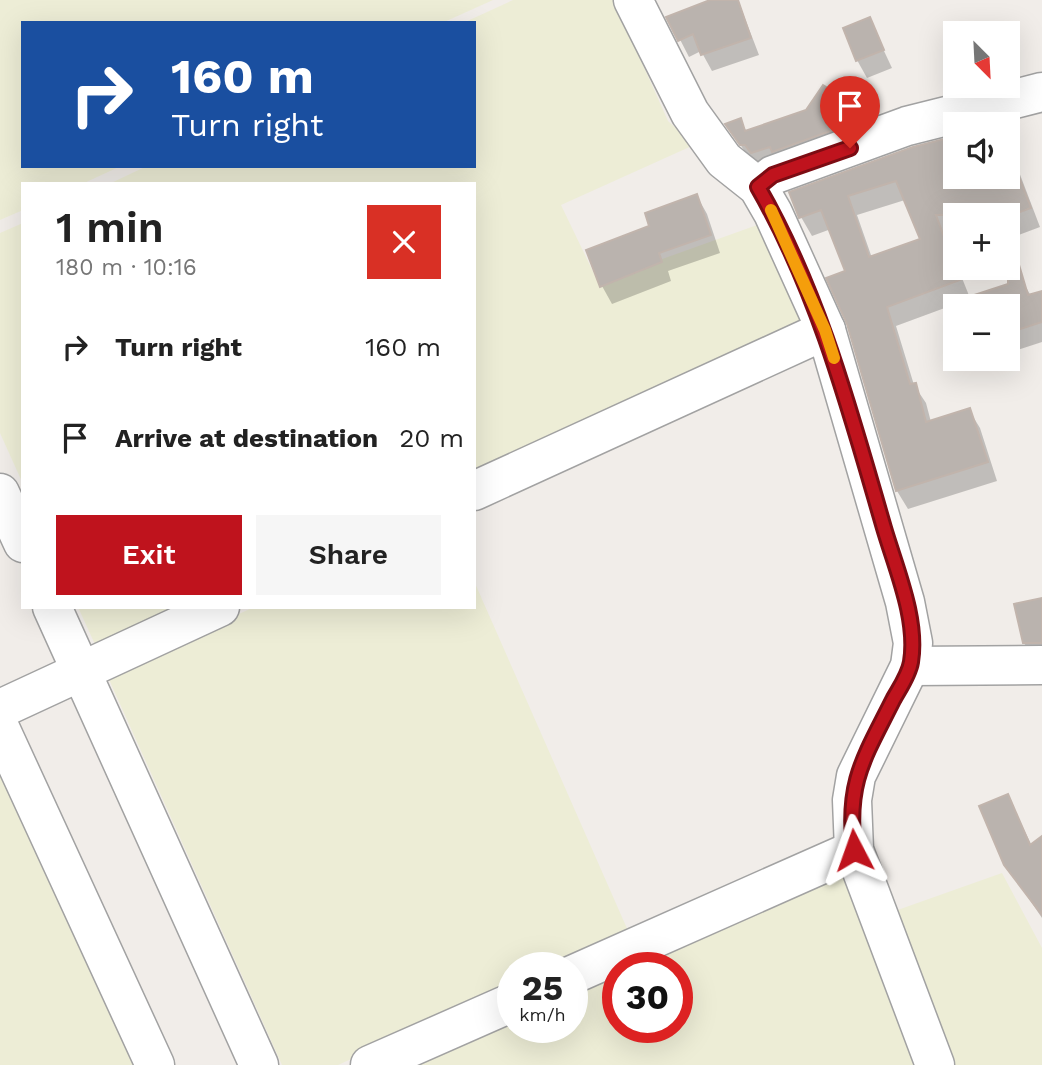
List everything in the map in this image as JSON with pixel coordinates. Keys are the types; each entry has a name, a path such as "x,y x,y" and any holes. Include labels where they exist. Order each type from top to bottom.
{"street":[{"path":"633,0 690,113 724,160 758,187 773,214 825,330 905,602 913,643 911,666 856,776 852,800 854,850 935,1065"},
{"path":"758,187 773,175 907,126 1042,92"},
{"path":"476,490 825,330"},
{"path":"0,493 21,539"},
{"path":"53,609 259,1065"},
{"path":"0,709 216,609"},
{"path":"911,666 1042,665"},
{"path":"0,728 156,1065"},
{"path":"588,968 854,850"},
{"path":"370,1065 497,1009"}],"green space":[{"path":"0,0 493,0 446,21 21,21 21,168 117,168 86,182 21,182 21,211 0,220"},
{"path":"513,0 614,0 668,121 694,145 561,205 598,282 760,224 808,328 476,479 476,182 113,182 143,168 476,168 476,21 467,21"},
{"path":"21,224 21,480 0,433 0,233"},
{"path":"476,586 629,933 587,952 497,952 497,993 338,1065 282,1065 107,675 250,609 476,609"},
{"path":"79,609 190,609 98,651"},
{"path":"0,757 138,1065 0,1065"},
{"path":"850,868 922,1065 398,1065 497,1020 497,1043 588,1043 588,979 602,973 602,1043 693,1043 693,952 652,952"},
{"path":"1002,873 1042,948 1042,1065 949,1065 892,912"}],"building":[{"path":"710,0 738,0 751,38 701,55 693,34 678,41 666,17"},
{"path":"870,17 884,50 856,61 843,28"},
{"path":"823,85 860,108 850,124 772,152 770,147 751,153 745,145 740,145 725,124 741,118 745,131 806,110"},
{"path":"943,139 943,189 1020,189 1020,180 1031,208 1020,212 1020,203 943,203 943,215 936,215 943,234 943,280 960,280 887,307 910,384 916,383 926,422 970,408 988,462 896,491 847,324 826,278 845,271 821,210 799,218 789,192 913,147","holes":["896,181 920,239 869,257 848,196"]},
{"path":"697,194 711,235 659,253 662,262 600,287 586,250 649,226 645,213"},
{"path":"1020,268 1028,295 1042,291 1042,322 1020,329 1020,294 977,294 1008,284 1008,280 1020,280"},
{"path":"1042,598 1042,643 1023,643 1014,604"},
{"path":"1008,794 1030,845 1042,836 1042,915 1004,865 979,806"}],"slow traffic":[{"path":"771,210 825,330 834,358"}],"route":[{"path":"850,148 773,175 758,187 773,214 825,330 905,602 913,643 911,666 867,749 856,776 851,827 854,850"}]}
